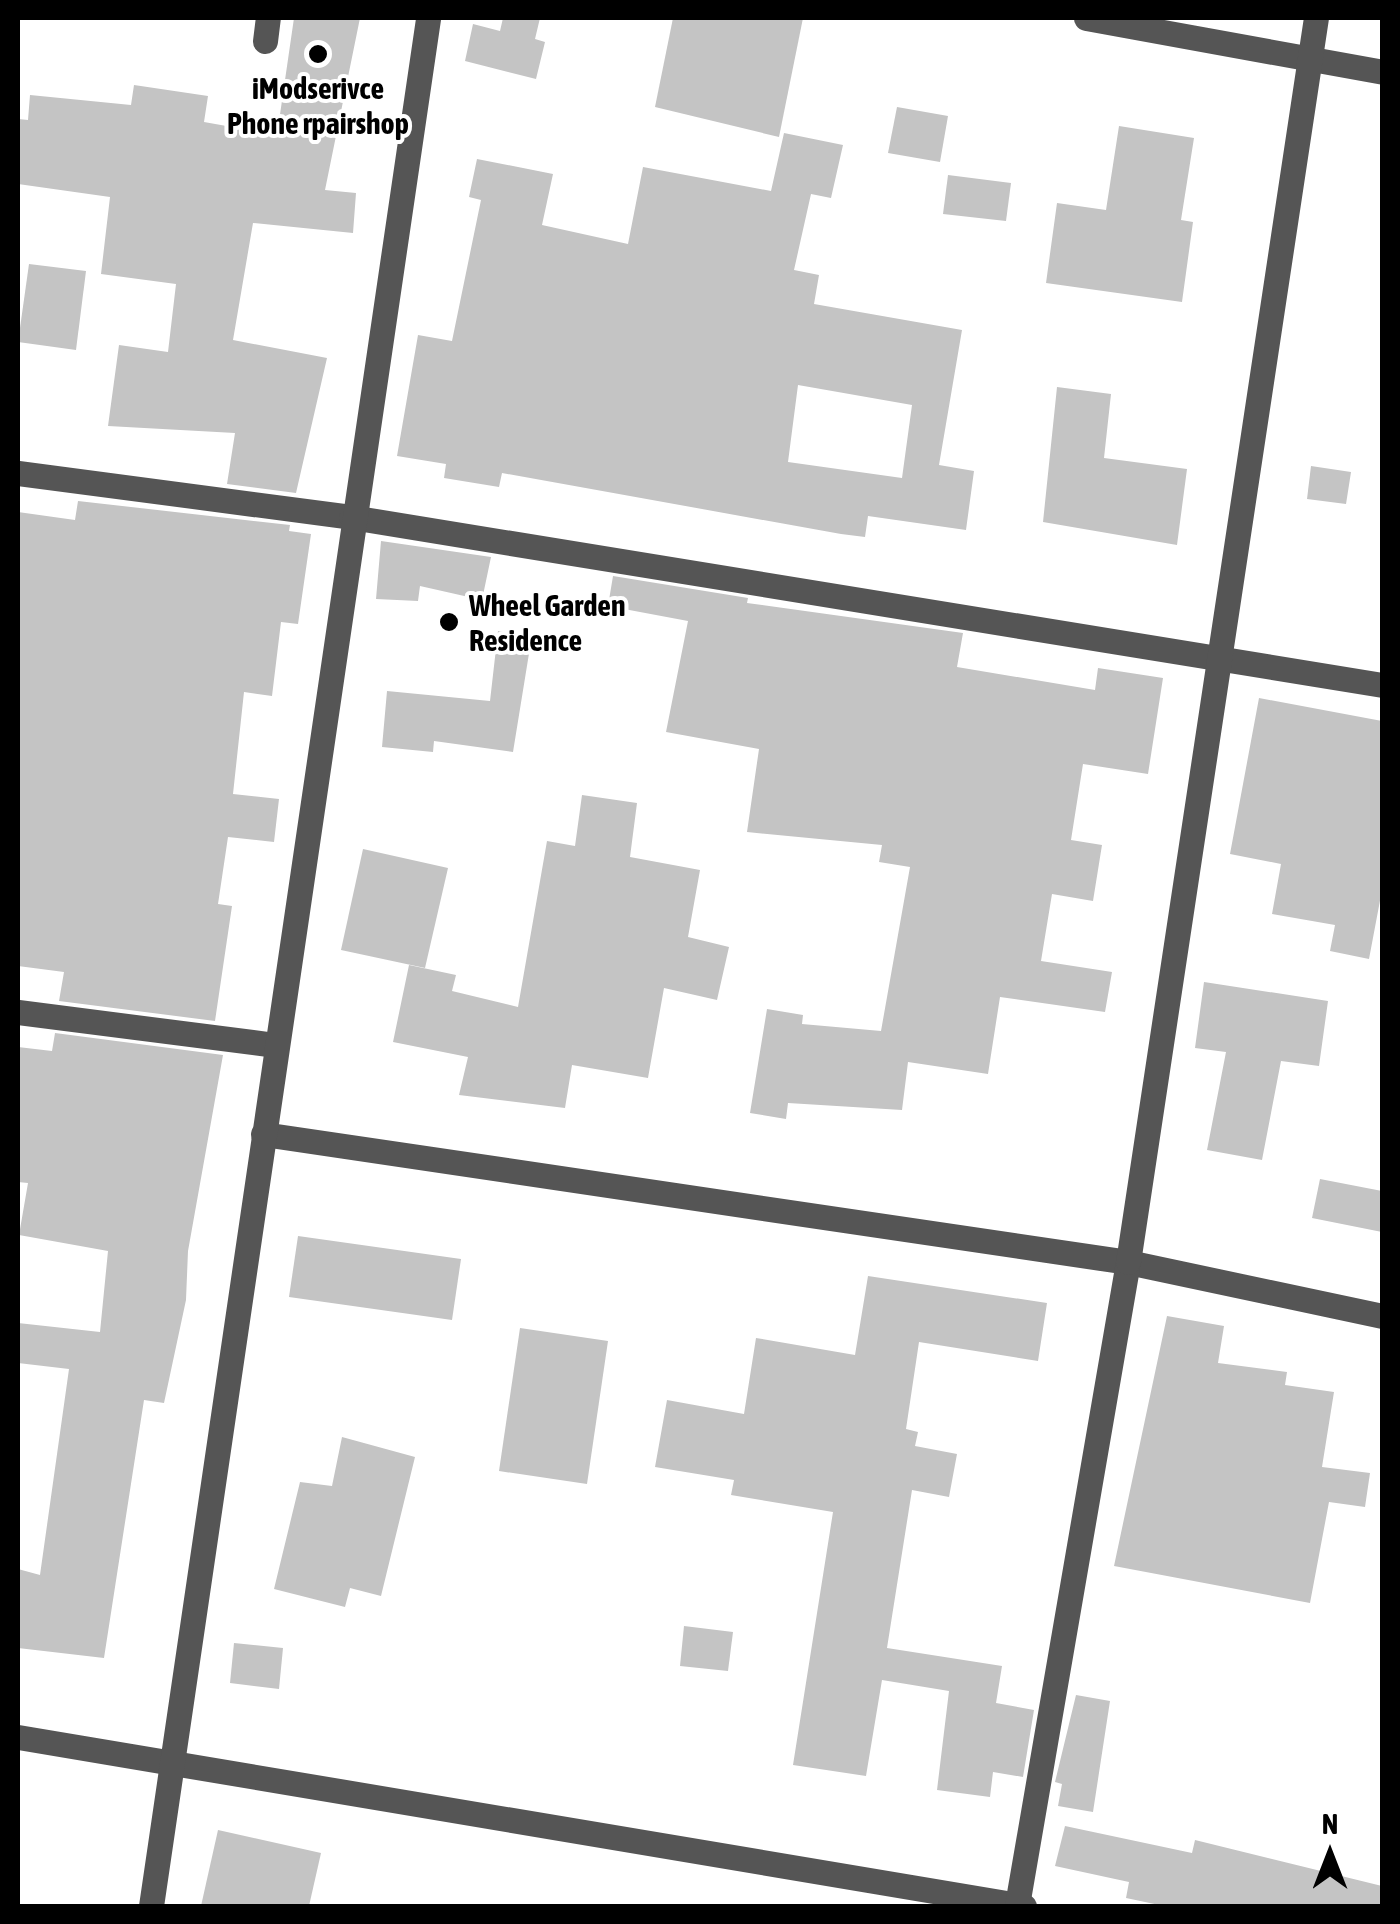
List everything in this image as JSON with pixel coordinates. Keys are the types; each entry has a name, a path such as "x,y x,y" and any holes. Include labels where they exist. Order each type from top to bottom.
{"street":[{"path":"150,1906 174,1761 350,517 428,18"},
{"path":"1086,18 1382,72"},
{"path":"1016,1905 1128,1262 1316,18"},
{"path":"18,473 350,517 1382,685"},
{"path":"18,1012 276,1045"},
{"path":"262,1134 1128,1262 1382,1316"},
{"path":"18,1737 1024,1906"}],"building":[{"path":"294,18 360,18 325,190 356,193 353,233 253,223 233,340 327,358 296,493 227,484 235,433 108,426 119,345 168,352 176,284 101,274 110,197 18,184 18,119 28,120 30,95 131,105 134,85 208,96 204,122 277,135"},
{"path":"503,18 540,18 535,39 545,42 536,79 465,61 473,24 500,31"},
{"path":"673,18 803,18 779,137 655,107"},
{"path":"897,107 948,116 940,162 888,153"},
{"path":"1119,126 1194,138 1181,220 1193,222 1182,302 1046,283 1057,203 1106,210"},
{"path":"784,133 843,145 831,198 811,194 794,270 819,275 814,304 962,330 939,465 974,471 966,530 868,516 865,537 841,534 502,473 499,487 444,478 446,464 397,456 418,335 452,341 481,200 469,197 477,159 553,174 542,225 628,244 643,167 771,191","holes":["798,385 912,405 902,478 788,462"]},
{"path":"948,175 1011,183 1006,221 943,214"},
{"path":"29,264 86,271 76,350 18,342"},
{"path":"1057,387 1111,394 1104,458 1187,469 1177,545 1043,522"},
{"path":"1311,466 1351,472 1346,504 1307,499"},
{"path":"78,501 290,525 289,531 311,534 298,624 281,622 272,696 244,692 233,794 279,799 274,842 228,837 218,904 232,906 215,1021 59,1001 64,972 18,966 18,512 75,520"},
{"path":"381,541 491,557 482,600 420,586 418,601 376,599"},
{"path":"613,576 748,598 747,603 963,633 957,667 1095,690 1098,668 1163,678 1148,774 1083,764 1071,840 1102,845 1093,901 1052,894 1041,961 1112,972 1105,1012 1000,997 988,1074 908,1062 902,1110 788,1103 786,1119 750,1113 767,1009 803,1015 802,1024 881,1031 910,867 879,862 882,845 747,832 759,749 666,732 688,621 608,606"},
{"path":"498,631 532,635 513,752 434,741 433,752 382,747 387,691 490,701"},
{"path":"1259,698 1382,721 1382,890 1369,959 1330,951 1335,925 1272,914 1281,864 1230,854"},
{"path":"582,795 637,803 630,857 700,870 688,937 729,947 717,1000 664,988 648,1078 572,1065 565,1108 459,1095 468,1057 393,1042 409,965 456,975 452,991 518,1007 547,841 575,846"},
{"path":"363,849 448,868 425,968 341,950"},
{"path":"1204,982 1328,1001 1319,1066 1281,1061 1262,1160 1207,1150 1226,1052 1195,1048"},
{"path":"55,1033 223,1055 188,1251 186,1300 164,1403 144,1400 104,1658 18,1648 18,1569 40,1575 69,1369 18,1363 18,1323 100,1332 108,1251 19,1235 28,1183 18,1182 18,1047 52,1051"},
{"path":"1320,1179 1382,1191 1382,1232 1312,1218"},
{"path":"298,1236 461,1259 452,1320 289,1297"},
{"path":"868,1276 1047,1303 1038,1361 919,1342 906,1429 918,1432 915,1446 957,1454 949,1497 912,1490 887,1648 1002,1666 996,1703 1034,1710 1023,1777 993,1772 990,1797 937,1790 949,1691 882,1680 866,1776 793,1765 833,1512 731,1495 734,1480 655,1467 667,1400 744,1414 756,1338 855,1355"},
{"path":"1167,1316 1224,1326 1218,1363 1287,1372 1285,1385 1334,1392 1322,1467 1370,1473 1365,1507 1329,1502 1310,1603 1114,1566"},
{"path":"520,1328 608,1341 587,1484 499,1471"},
{"path":"342,1437 415,1457 381,1596 350,1588 345,1607 274,1589 300,1482 332,1486"},
{"path":"684,1626 733,1632 728,1671 680,1666"},
{"path":"234,1643 283,1648 279,1689 230,1683"},
{"path":"1076,1695 1110,1701 1093,1812 1058,1806 1062,1784 1055,1782"},
{"path":"1065,1826 1192,1853 1195,1840 1382,1886 1382,1906 1164,1906 1126,1898 1129,1882 1055,1866"},
{"path":"218,1830 321,1853 309,1906 201,1906"}],"place":[{"name":"iModserivce Phone rpairshop","path":"318,54"},
{"name":"Wheel Garden Residence","path":"449,622"}]}
